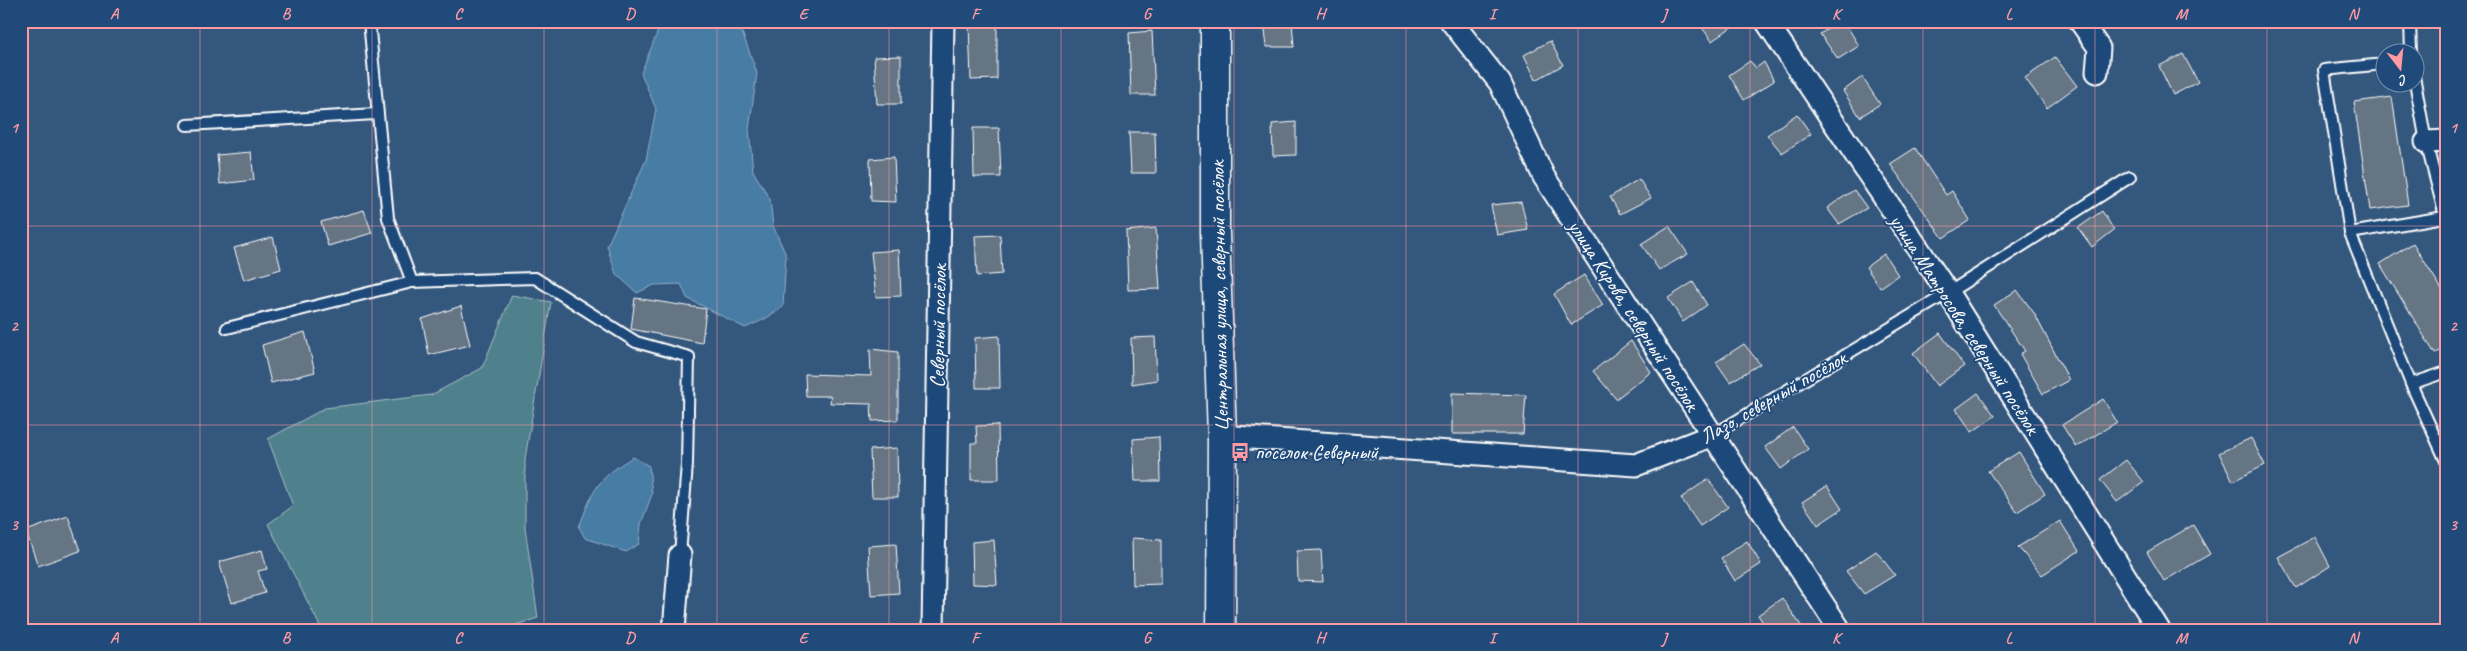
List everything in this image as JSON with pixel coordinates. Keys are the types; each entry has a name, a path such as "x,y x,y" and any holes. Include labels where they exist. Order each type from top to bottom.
{"street":[{"name":"Северный посёлок","path":"933,630 943,21"},
{"name":"Центральная улица, северный посёлок","path":"1215,21 1215,233 1222,436 1221,630"},
{"name":"улица Кирова, северный посёлок","path":"1452,21 1500,83 1544,177 1840,630"},
{"name":"улица Матросова, северный посёлок","path":"1766,21 1948,293 2159,630"},
{"path":"2080,21 2099,48 2097,72"},
{"name":"Лазо, северный посёлок","path":"1222,436 1636,466 1713,435"},
{"path":"674,630 680,555"}],"lane":[{"path":"369,21 376,114 388,218 412,282"},
{"path":"2410,21 2411,42"},
{"path":"2374,65 2324,70 2350,233 2411,384 2446,461"},
{"path":"2350,233 2445,219 2436,142 2419,92"},
{"path":"187,125 376,114"},
{"name":"Лазо, северный посёлок","path":"1713,435 1948,293 2130,177"},
{"path":"227,328 412,282 535,278 636,342 690,357 680,555"},
{"path":"2411,384 2446,372"}],"green space":[{"path":"512,295 551,302 525,459 525,527 538,618 500,630 322,630 268,524 293,506 268,439 325,408 431,395 482,368"}],"water":[{"path":"662,21 738,21 757,73 749,129 753,171 770,199 773,226 786,255 783,307 765,319 745,328 687,298 681,284 654,285 637,293 616,274 607,246 646,160 656,109 641,73"},
{"path":"633,457 649,466 652,494 641,524 639,544 626,552 585,538 579,527 598,486 611,472"}],"building":[{"path":"1697,21 1740,21 1712,41"},
{"path":"1840,21 1844,21 1859,46 1838,59 1820,34"},
{"path":"1292,22 1294,47 1267,47 1264,23"},
{"path":"997,23 997,79 971,80 969,24"},
{"path":"1152,31 1155,95 1131,95 1129,33"},
{"path":"1550,41 1563,65 1536,80 1524,55"},
{"path":"2183,54 2198,82 2173,95 2159,66"},
{"path":"901,56 901,104 877,104 874,57"},
{"path":"2055,57 2077,86 2047,108 2025,78"},
{"path":"1750,61 1756,68 1764,62 1774,81 1744,100 1729,75"},
{"path":"1862,77 1880,104 1860,117 1843,91"},
{"path":"2392,97 2408,205 2370,210 2354,102"},
{"path":"1797,114 1811,134 1782,153 1767,135"},
{"path":"1296,122 1296,155 1273,156 1272,124"},
{"path":"973,128 999,128 1001,177 974,177"},
{"path":"1129,132 1155,132 1156,173 1131,173"},
{"path":"1915,148 1946,195 1952,191 1970,220 1943,238 1890,164"},
{"path":"251,152 254,180 220,184 217,155"},
{"path":"894,157 896,202 871,201 870,159"},
{"path":"1639,179 1651,198 1620,214 1610,197"},
{"path":"1854,190 1867,208 1839,224 1827,208"},
{"path":"1521,202 1528,230 1497,235 1491,205"},
{"path":"364,210 372,233 328,246 321,222"},
{"path":"2102,211 2114,230 2092,247 2078,228"},
{"path":"1669,226 1688,254 1659,270 1641,244"},
{"path":"1156,228 1160,289 1128,290 1126,231"},
{"path":"1000,235 1002,274 977,276 975,236"},
{"path":"273,237 281,269 244,280 234,248"},
{"path":"2413,243 2446,296 2446,347 2435,354 2380,264"},
{"path":"899,250 901,296 876,297 871,252"},
{"path":"1884,254 1898,275 1880,288 1866,267"},
{"path":"1584,275 1603,305 1571,325 1554,294"},
{"path":"1693,282 1707,305 1683,322 1668,298"},
{"path":"2017,290 2034,313 2069,380 2043,394 2020,354 2025,351 1994,305"},
{"path":"635,298 706,309 702,343 631,329"},
{"path":"461,306 470,345 429,355 422,319"},
{"path":"305,332 315,372 271,383 262,345"},
{"path":"1940,333 1964,366 1937,386 1913,353"},
{"path":"999,336 1000,388 976,388 975,338"},
{"path":"1155,337 1157,380 1132,384 1131,338"},
{"path":"1631,341 1651,372 1616,399 1593,371"},
{"path":"1744,344 1760,364 1730,382 1716,362"},
{"path":"870,349 898,352 898,420 872,421 871,404 830,403 831,396 806,396 805,374 871,376"},
{"path":"1452,393 1526,395 1523,434 1452,434"},
{"path":"1978,393 1995,416 1972,432 1956,409"},
{"path":"2103,399 2117,422 2076,447 2062,425"},
{"path":"998,425 999,480 971,480 971,443 977,443 976,426"},
{"path":"1793,427 1808,449 1781,469 1765,447"},
{"path":"1159,437 1160,481 1135,481 1133,439"},
{"path":"2251,438 2265,465 2233,481 2219,453"},
{"path":"897,448 898,497 872,497 870,450"},
{"path":"2019,452 2045,494 2017,512 1988,471"},
{"path":"2126,460 2144,482 2117,502 2100,480"},
{"path":"1708,479 1728,507 1700,526 1681,498"},
{"path":"1827,486 1842,509 1818,525 1802,502"},
{"path":"68,516 80,551 38,566 26,531"},
{"path":"2060,521 2079,551 2042,575 2018,547"},
{"path":"2193,525 2210,554 2164,581 2147,552"},
{"path":"2315,537 2330,566 2296,588 2278,557"},
{"path":"1132,538 1161,540 1161,584 1133,585"},
{"path":"994,540 997,585 973,584 972,542"},
{"path":"1747,541 1761,564 1735,581 1721,558"},
{"path":"896,544 899,593 871,595 868,546"},
{"path":"262,550 267,569 258,571 265,593 232,603 219,562"},
{"path":"1321,550 1323,582 1298,581 1297,551"},
{"path":"1876,551 1895,575 1864,594 1846,571"},
{"path":"1782,598 1804,630 1768,630 1758,615"}],"place":[{"name":"поселок Северный","path":"1240,452"}]}
